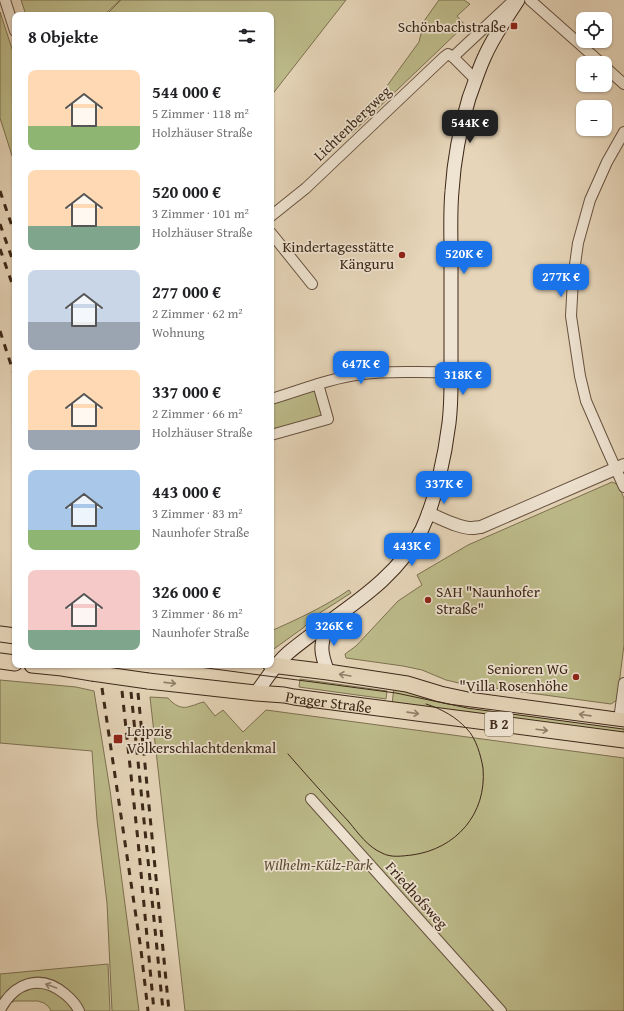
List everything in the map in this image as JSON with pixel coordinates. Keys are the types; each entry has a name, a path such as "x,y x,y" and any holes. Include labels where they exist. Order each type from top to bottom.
{"main road":[{"path":"274,665 287,653 373,588 400,563 415,541 428,513 440,474 449,422 451,372 452,191 456,153 475,79 493,39 518,0"},
{"path":"327,623 322,647 323,660 328,672"},
{"path":"0,634 12,636"},
{"path":"0,661 12,663"},
{"name":"Prager Straße","path":"274,665 407,684 440,694 468,700 621,720"},
{"name":"Prager Straße","path":"62,668 148,681 284,695 624,740"},
{"path":"256,693 272,668"}],"street":[{"path":"5,0 12,22"},
{"name":"Lichtenbergweg","path":"274,214 306,188 444,57 448,54 453,57 514,0"},
{"path":"530,0 593,56"},
{"path":"453,57 475,79"},
{"path":"612,73 624,84"},
{"path":"624,132 607,162 590,200 578,243 573,279 571,316 580,376 586,401 606,449 620,467 624,487"},
{"path":"274,237 312,284"},
{"path":"274,398 343,377 362,374 381,372 451,372"},
{"path":"274,434 328,419 318,384"},
{"path":"428,513 464,527 481,527 620,467"},
{"path":"621,720 624,683"},
{"name":"Friedhofsweg","path":"311,799 501,1011"},
{"path":"0,1010 5,1000 16,989 28,984 39,982 51,985 61,990 71,998 79,1011"}],"green space":[{"path":"21,0 120,0 107,12 25,12"},
{"path":"121,0 346,0 274,92 274,12 109,12"},
{"path":"439,0 464,0 470,4 457,16 465,25 352,133 350,131 376,101 419,42 424,21"},
{"path":"0,12 12,49 12,156 0,118"},
{"path":"316,389 324,417 274,431 274,401"},
{"path":"612,482 619,485 624,499 624,645 617,700 611,704 463,684 446,680 422,670 346,658 345,654 356,646 398,601 422,585 417,575 468,545"},
{"path":"349,590 351,593 315,616 303,628 274,649 274,630"},
{"path":"300,679 387,691 386,699 299,687"},
{"path":"0,680 76,687 94,691 110,790 139,1011 112,1011 107,903 97,820 92,751 0,743"},
{"path":"394,686 624,725 624,735 392,705"},
{"name":"Wilhelm-Külz-Park","path":"150,697 168,698 173,703 181,707 188,707 204,702 215,716 223,710 243,732 266,710 624,758 624,1011 185,1011"},
{"path":"108,964 110,1011 51,1011 44,1003 38,1001 15,1001 0,1007 0,974"}],"tram line":[{"path":"207,668 396,693 448,704 624,727"},
{"path":"288,754 372,847 385,855 393,856 412,855 428,851 455,837 466,826 474,814 480,800 483,785 483,768 475,742 467,729 448,714 438,708 426,704"}],"railway":[{"path":"0,191 12,226"},
{"path":"0,224 12,258"},
{"path":"0,249 12,283"},
{"path":"0,331 12,368"},
{"path":"102,688 141,950 148,1011"},
{"path":"122,691 154,1011"},
{"path":"131,692 163,1011"},
{"path":"138,693 169,1011"}],"place":[{"name":"Schönbachstraße","path":"514,26"},
{"name":"Kindertagesstätte Känguru","path":"402,255"},
{"name":"SAH \"Naunhofer Straße\"","path":"428,600"},
{"name":"Senioren WG \"Villa Rosenhöhe","path":"576,677"},
{"name":"Leipzig Völkerschlachtdenkmal","path":"118,739"}]}
